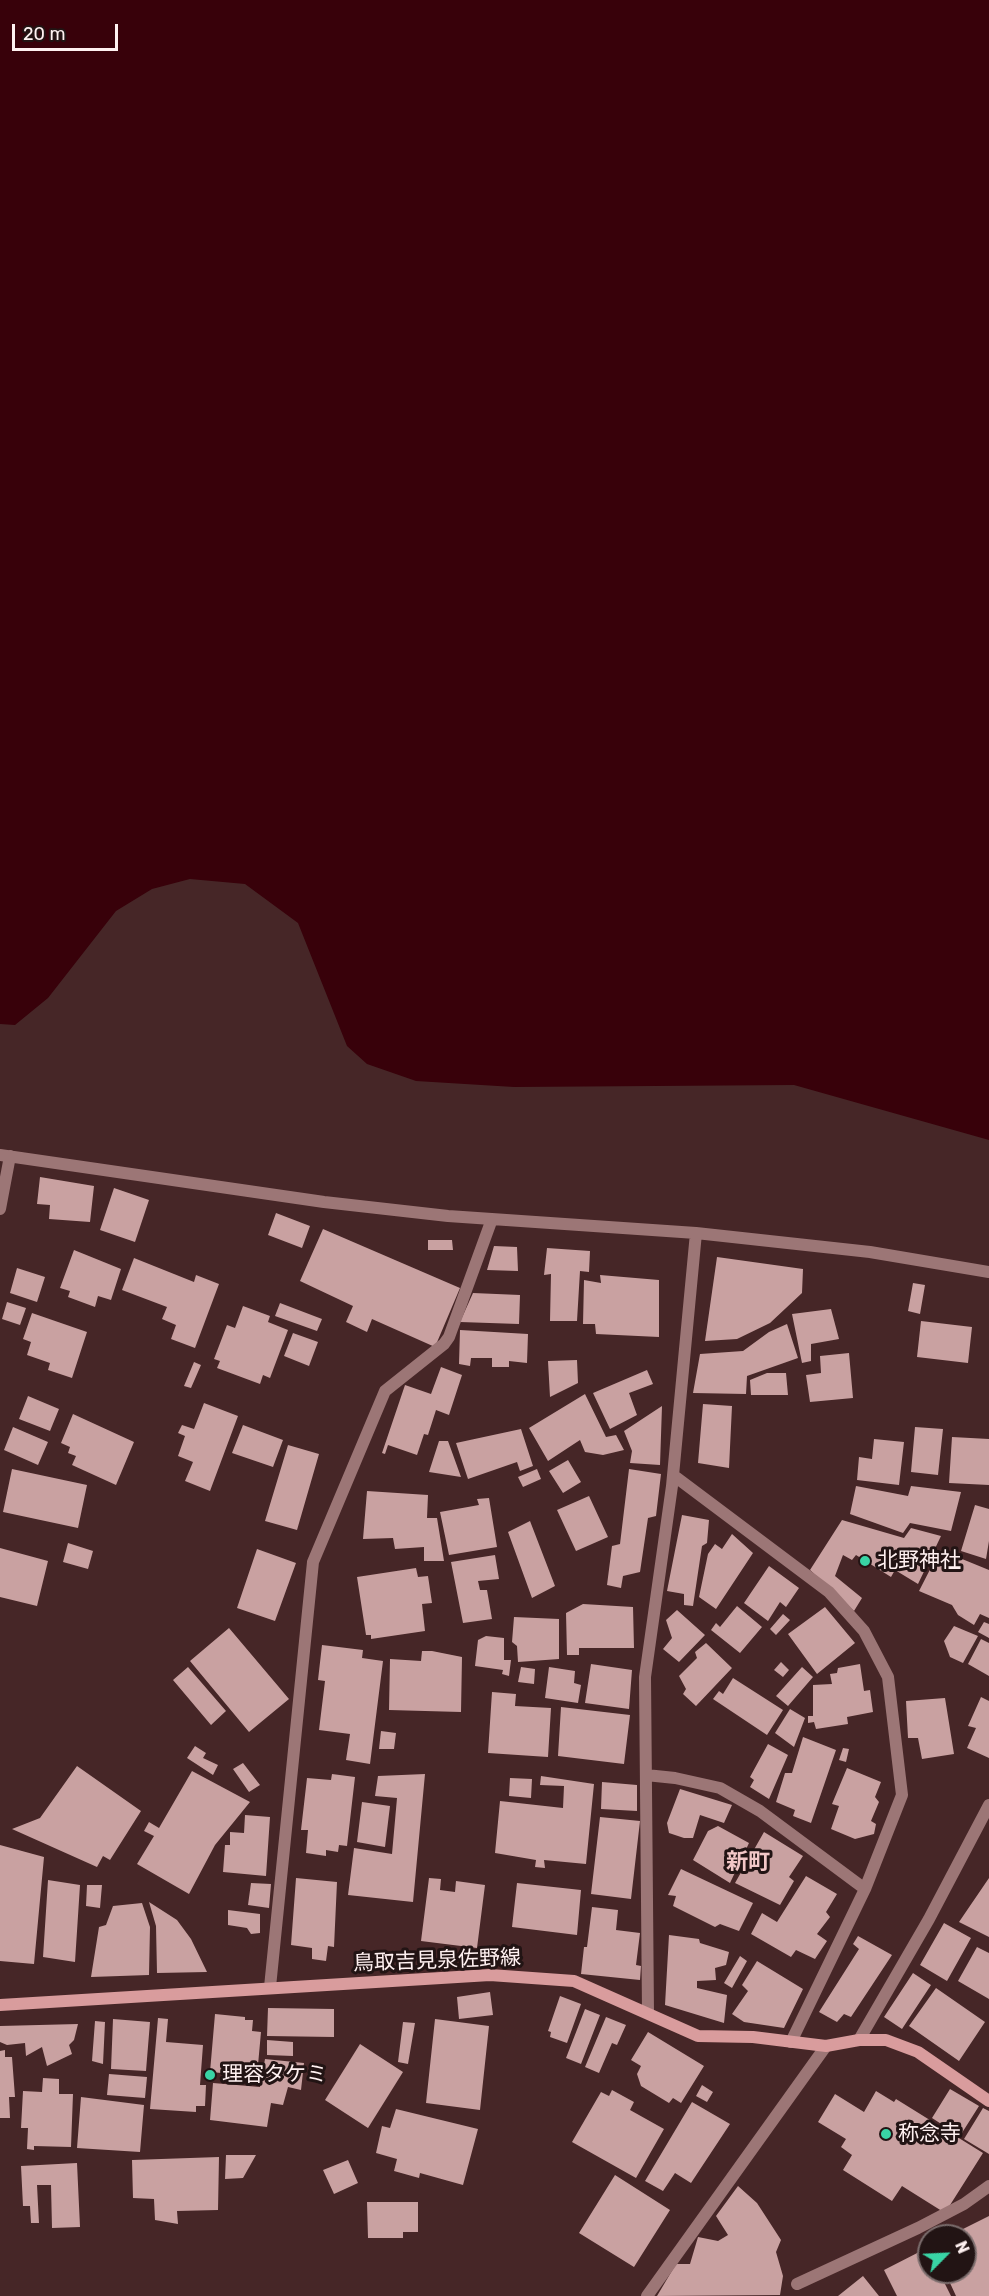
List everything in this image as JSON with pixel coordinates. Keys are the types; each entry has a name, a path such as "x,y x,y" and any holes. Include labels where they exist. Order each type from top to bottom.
{"main road":[{"name":"鳥取吉見泉佐野線","path":"0,2005 490,1975 574,1981 698,2036 753,2037 826,2046 859,2040 886,2040 918,2052 989,2101"}],"street":[{"path":"0,1209 5,1156 324,1202 448,1216 696,1233 870,1252 989,1272"},
{"path":"270,1988 313,1562 385,1391 444,1344 449,1337 492,1219"},
{"path":"648,2013 645,1677 673,1475 696,1233"},
{"path":"673,1475 829,1592 864,1631 888,1677 903,1795 865,1889 791,2042"},
{"path":"646,1775 675,1778 720,1788 760,1811 865,1889"},
{"path":"859,2040 929,1919 989,1805"},
{"path":"647,2296 826,2046"},
{"path":"797,2284 918,2228 964,2204 989,2186"}],"shaded area":[{"path":"0,0 989,0 989,1140 794,1085 514,1087 416,1081 367,1064 347,1046 298,923 245,884 190,879 152,889 116,911 48,998 15,1025 0,1024"}],"building":[{"path":"40,1177 94,1186 90,1222 49,1219 50,1205 37,1204"},
{"path":"114,1188 149,1200 135,1242 100,1230"},
{"path":"276,1213 310,1226 302,1248 268,1235"},
{"path":"323,1229 460,1288 435,1347 372,1319 367,1332 346,1322 353,1306 300,1281"},
{"path":"428,1240 452,1240 453,1250 428,1250"},
{"path":"494,1246 517,1247 518,1271 487,1270"},
{"path":"547,1248 590,1251 589,1272 580,1271 577,1321 550,1321 551,1274 544,1275"},
{"path":"74,1250 121,1269 111,1300 98,1296 95,1307 68,1297 70,1291 60,1288"},
{"path":"717,1257 803,1269 802,1293 770,1323 737,1339 705,1341"},
{"path":"134,1258 194,1282 196,1275 219,1284 195,1348 171,1339 176,1325 162,1319 167,1307 122,1290"},
{"path":"17,1268 45,1277 37,1302 10,1293"},
{"path":"600,1275 659,1280 659,1337 596,1334 595,1324 583,1324 584,1280 601,1283"},
{"path":"913,1283 925,1285 920,1314 908,1311"},
{"path":"473,1293 520,1295 519,1324 460,1322"},
{"path":"7,1302 26,1308 20,1325 2,1319"},
{"path":"280,1303 322,1319 317,1331 275,1316"},
{"path":"243,1306 270,1316 268,1322 288,1330 270,1378 263,1375 260,1384 217,1368 220,1361 214,1359 227,1325 235,1328"},
{"path":"831,1309 839,1339 811,1344 811,1361 802,1363 792,1314"},
{"path":"32,1313 87,1332 72,1378 48,1370 50,1363 27,1355 31,1342 23,1339"},
{"path":"921,1321 972,1327 968,1363 917,1357"},
{"path":"787,1324 798,1358 747,1376 746,1394 693,1393 700,1354 743,1351 769,1332"},
{"path":"460,1330 528,1334 527,1363 509,1361 509,1367 492,1367 492,1358 471,1358 470,1366 459,1364"},
{"path":"293,1333 318,1342 309,1366 284,1356"},
{"path":"849,1353 853,1398 810,1402 806,1375 821,1373 820,1356"},
{"path":"577,1360 578,1383 550,1397 548,1361"},
{"path":"194,1362 201,1365 191,1388 184,1386"},
{"path":"441,1367 462,1375 449,1415 436,1410 428,1435 424,1434 417,1455 388,1445 385,1454 382,1453 405,1385 431,1394"},
{"path":"647,1370 653,1384 629,1393 637,1415 610,1429 593,1393"},
{"path":"767,1373 786,1373 788,1395 751,1395 750,1380"},
{"path":"585,1394 606,1437 616,1435 624,1450 603,1455 585,1452 580,1440 548,1461 529,1428"},
{"path":"28,1396 59,1409 50,1431 19,1419"},
{"path":"204,1403 238,1416 210,1491 185,1481 193,1462 178,1456 185,1436 178,1433 182,1425 194,1429"},
{"path":"703,1404 732,1406 729,1468 698,1463"},
{"path":"662,1406 660,1465 630,1463 632,1451 624,1431"},
{"path":"73,1414 134,1442 116,1485 72,1465 76,1456 68,1453 70,1447 61,1443"},
{"path":"243,1425 283,1440 273,1467 232,1453"},
{"path":"13,1427 48,1442 38,1465 4,1450"},
{"path":"915,1427 943,1429 938,1475 911,1472"},
{"path":"521,1429 533,1466 520,1471 517,1462 468,1479 456,1443"},
{"path":"952,1437 989,1439 989,1485 949,1483"},
{"path":"874,1439 904,1442 899,1485 857,1480 859,1457 872,1459"},
{"path":"439,1441 448,1441 461,1477 429,1472"},
{"path":"288,1445 319,1454 297,1530 265,1521"},
{"path":"568,1460 581,1482 563,1493 549,1471"},
{"path":"12,1469 87,1485 78,1528 3,1512"},
{"path":"537,1469 541,1479 523,1487 518,1477"},
{"path":"629,1469 661,1474 656,1516 648,1518 640,1572 623,1576 621,1588 607,1585 612,1546 620,1544"},
{"path":"856,1486 908,1496 911,1486 961,1492 951,1531 910,1523 903,1533 850,1514"},
{"path":"367,1491 428,1495 427,1518 437,1518 444,1561 424,1561 424,1547 395,1549 393,1538 363,1539"},
{"path":"589,1496 608,1537 576,1551 557,1510"},
{"path":"489,1498 497,1547 449,1555 440,1512 479,1505 477,1499"},
{"path":"975,1505 989,1509 989,1541 986,1559 961,1551"},
{"path":"682,1515 709,1520 707,1543 702,1546 693,1606 684,1605 684,1594 667,1591"},
{"path":"842,1520 904,1538 911,1528 941,1536 918,1584 895,1570 891,1577 856,1555 852,1560 843,1555 835,1576 862,1598 854,1611 810,1570"},
{"path":"530,1521 555,1586 532,1598 508,1532"},
{"path":"732,1534 753,1553 716,1609 699,1597 708,1554 715,1544 722,1549"},
{"path":"68,1543 93,1551 88,1569 63,1562"},
{"path":"0,1548 48,1561 37,1606 0,1597"},
{"path":"257,1549 296,1563 275,1621 237,1608"},
{"path":"940,1550 989,1570 989,1618 980,1614 974,1625 958,1615 952,1605 919,1591"},
{"path":"495,1555 499,1579 478,1581 480,1590 487,1590 492,1619 463,1623 451,1562"},
{"path":"769,1566 799,1588 786,1607 780,1602 768,1621 744,1603"},
{"path":"416,1568 418,1577 428,1576 432,1603 422,1604 425,1631 371,1639 371,1635 366,1635 357,1577"},
{"path":"583,1604 633,1607 634,1648 579,1648 579,1655 567,1655 566,1613"},
{"path":"737,1606 762,1627 740,1653 711,1630 716,1623 720,1627"},
{"path":"825,1607 855,1643 817,1674 788,1634"},
{"path":"677,1610 705,1635 679,1662 663,1649 672,1638 666,1620"},
{"path":"783,1614 790,1620 776,1635 770,1629"},
{"path":"514,1617 559,1619 559,1659 518,1662 517,1646 512,1642"},
{"path":"984,1622 989,1624 989,1638 978,1632"},
{"path":"954,1626 978,1636 963,1663 950,1657 944,1641"},
{"path":"229,1628 289,1699 249,1732 190,1661"},
{"path":"486,1636 504,1638 504,1660 511,1660 509,1676 502,1674 503,1670 475,1666 478,1640"},
{"path":"981,1639 989,1643 989,1676 968,1664"},
{"path":"706,1643 732,1668 696,1706 683,1694 686,1689 679,1676 697,1658 695,1652"},
{"path":"322,1645 363,1650 362,1658 383,1661 370,1764 346,1760 350,1734 319,1730 325,1681 318,1680"},
{"path":"422,1651 462,1657 461,1712 389,1710 390,1659 421,1661"},
{"path":"781,1662 789,1670 783,1677 774,1670"},
{"path":"591,1664 632,1670 629,1709 585,1703"},
{"path":"860,1664 864,1691 870,1690 873,1712 847,1717 848,1724 816,1729 814,1722 808,1723 808,1716 813,1716 813,1685 832,1684 830,1674 837,1673 838,1668"},
{"path":"188,1667 226,1711 211,1725 173,1680"},
{"path":"521,1667 535,1669 534,1684 518,1682"},
{"path":"549,1667 575,1671 574,1683 581,1685 578,1703 545,1698"},
{"path":"802,1667 813,1677 788,1706 776,1696"},
{"path":"733,1678 783,1710 767,1735 713,1699 719,1691 723,1694"},
{"path":"492,1692 516,1694 515,1706 551,1708 548,1757 488,1753"},
{"path":"981,1697 989,1701 989,1758 967,1748 976,1728 968,1726"},
{"path":"945,1698 954,1754 922,1759 918,1738 908,1738 906,1701"},
{"path":"561,1707 630,1715 624,1764 558,1756"},
{"path":"790,1709 805,1718 794,1747 775,1733"},
{"path":"381,1731 396,1733 394,1749 379,1749"},
{"path":"803,1737 836,1750 811,1823 793,1816 795,1810 776,1802 785,1773 792,1773"},
{"path":"768,1744 788,1755 769,1799 750,1787 754,1780 750,1777"},
{"path":"195,1746 206,1753 203,1758 218,1765 213,1775 187,1758"},
{"path":"843,1748 849,1749 846,1762 839,1760"},
{"path":"243,1763 260,1785 249,1792 233,1769"},
{"path":"77,1766 141,1811 110,1860 103,1856 97,1867 12,1829 40,1818"},
{"path":"847,1768 881,1782 875,1797 879,1802 871,1821 876,1824 874,1834 855,1839 831,1829 839,1806 832,1804"},
{"path":"192,1771 250,1802 215,1845 189,1894 137,1864 154,1836 144,1831 149,1822 159,1828"},
{"path":"332,1774 355,1777 347,1846 339,1845 338,1852 326,1850 326,1856 306,1853 308,1830 301,1830 307,1778 331,1780"},
{"path":"425,1774 413,1902 348,1895 354,1848 392,1854 397,1798 375,1796 378,1776"},
{"path":"541,1776 594,1784 586,1864 544,1860 545,1868 535,1867 536,1860 495,1853 500,1801 563,1808 564,1786 540,1785"},
{"path":"510,1778 532,1779 531,1798 509,1796"},
{"path":"602,1782 637,1785 637,1811 601,1809"},
{"path":"680,1789 732,1805 724,1823 700,1815 693,1838 684,1838 669,1833 667,1823"},
{"path":"362,1802 390,1806 385,1847 357,1842"},
{"path":"245,1815 270,1817 266,1876 223,1872 225,1845 230,1845 230,1832 244,1833"},
{"path":"600,1817 640,1821 631,1899 591,1894"},
{"path":"718,1826 749,1843 730,1883 693,1860 708,1831"},
{"path":"764,1832 803,1856 789,1877 794,1881 780,1905 735,1883"},
{"path":"0,1845 44,1857 34,1964 0,1961"},
{"path":"681,1869 753,1903 739,1931 720,1924 715,1927 673,1906 676,1896 668,1895"},
{"path":"806,1876 837,1894 826,1912 830,1917 817,1934 827,1941 815,1959 796,1950 791,1957 751,1934 762,1913 777,1922"},
{"path":"296,1878 337,1882 334,1947 328,1946 326,1961 312,1959 312,1948 291,1945"},
{"path":"429,1878 441,1879 440,1890 455,1892 456,1881 485,1885 477,1948 421,1941"},
{"path":"989,1878 989,1937 959,1922"},
{"path":"48,1880 80,1885 75,1962 43,1957"},
{"path":"251,1883 271,1884 269,1908 248,1905"},
{"path":"517,1883 581,1890 577,1935 512,1927"},
{"path":"87,1885 102,1885 100,1908 86,1906"},
{"path":"149,1902 177,1920 191,1939 207,1972 157,1973 156,1926"},
{"path":"142,1903 150,1927 149,1975 91,1977 99,1927 106,1925 113,1906"},
{"path":"592,1907 618,1910 616,1930 640,1933 636,1965 641,1966 640,1980 581,1974"},
{"path":"228,1910 260,1914 260,1933 251,1934 247,1928 228,1925"},
{"path":"944,1923 971,1938 947,1981 920,1965"},
{"path":"669,1935 699,1939 700,1943 729,1952 726,1965 715,1968 716,1980 697,1981 697,1988 727,1995 724,2023 665,2005"},
{"path":"858,1936 892,1955 851,2017 844,2014 837,2022 819,2012 859,1949 853,1944"},
{"path":"977,1947 989,1953 989,1999 958,1981"},
{"path":"740,1956 747,1961 732,1988 724,1983"},
{"path":"757,1961 803,1989 784,2028 744,2022 732,2014 748,1991 742,1985"},
{"path":"913,1973 931,1985 902,2029 884,2017"},
{"path":"936,1988 985,2022 959,2061 909,2026"},
{"path":"490,1992 493,2015 459,2019 457,1997"},
{"path":"560,1996 581,2004 567,2043 550,2037 551,2032 548,2031"},
{"path":"268,2008 334,2009 334,2037 267,2036"},
{"path":"585,2009 600,2015 581,2064 566,2058"},
{"path":"215,2014 253,2020 252,2031 261,2032 257,2076 210,2072"},
{"path":"606,2017 626,2025 617,2045 612,2043 599,2073 585,2067"},
{"path":"158,2018 168,2019 166,2042 203,2045 200,2085 206,2085 205,2106 196,2106 196,2112 150,2109"},
{"path":"113,2019 150,2022 146,2071 111,2069"},
{"path":"435,2019 489,2026 480,2110 426,2103"},
{"path":"95,2021 105,2022 103,2064 92,2061"},
{"path":"403,2022 415,2023 408,2064 398,2062"},
{"path":"78,2024 74,2040 69,2045 72,2054 47,2066 42,2047 26,2056 25,2043 7,2045 0,2042 0,2026"},
{"path":"648,2032 704,2066 681,2103 673,2098 669,2103 641,2086 637,2074 641,2066 631,2060"},
{"path":"267,2040 293,2042 293,2056 267,2055"},
{"path":"360,2044 403,2072 368,2128 325,2100"},
{"path":"5,2050 5,2057 12,2057 15,2097 9,2097 10,2118 0,2118 0,2051"},
{"path":"265,2059 304,2063 301,2090 288,2087 283,2105 271,2103 267,2127 210,2120 213,2083 260,2087"},
{"path":"109,2074 147,2077 145,2098 107,2095"},
{"path":"43,2078 59,2079 59,2094 73,2094 71,2147 34,2146 34,2150 27,2149 28,2128 21,2128 23,2091 42,2092"},
{"path":"702,2085 713,2092 707,2102 696,2096"},
{"path":"950,2089 979,2106 960,2136 932,2118"},
{"path":"612,2090 634,2102 630,2110 664,2129 636,2178 572,2142 601,2092 609,2096"},
{"path":"876,2091 894,2102 896,2099 983,2153 945,2213 902,2186 892,2201 843,2170 852,2155 841,2147 846,2139 818,2122 835,2094 864,2112"},
{"path":"81,2097 144,2105 140,2152 77,2148"},
{"path":"692,2102 730,2124 691,2183 675,2173 663,2191 645,2181"},
{"path":"983,2108 989,2111 989,2154 964,2139"},
{"path":"396,2109 478,2129 463,2185 420,2173 419,2178 394,2171 397,2159 376,2153 382,2126 390,2128"},
{"path":"226,2155 256,2155 243,2178 225,2179"},
{"path":"219,2157 218,2210 177,2211 178,2224 155,2220 154,2199 133,2198 132,2160"},
{"path":"348,2160 358,2183 334,2194 323,2170"},
{"path":"77,2163 80,2227 52,2228 51,2185 37,2185 39,2223 31,2223 30,2206 23,2206 21,2166"},
{"path":"615,2175 670,2210 634,2267 579,2233"},
{"path":"738,2186 757,2203 781,2240 776,2252 783,2276 780,2295 657,2296 676,2264 690,2264 698,2237 718,2241 728,2235 716,2216"},
{"path":"367,2202 418,2202 418,2232 403,2232 403,2238 368,2238"},
{"path":"989,2216 989,2296 956,2296 950,2284 977,2284 977,2224 973,2224"},
{"path":"917,2253 917,2284 945,2284 951,2296 897,2296 884,2270"},
{"path":"863,2276 879,2296 838,2296"}],"place":[{"name":"北野神社","path":"865,1561"},
{"name":"理容タケミ","path":"210,2075"},
{"name":"称念寺","path":"886,2134"}],"district":[{"name":"新町","path":"748,1863"}]}
